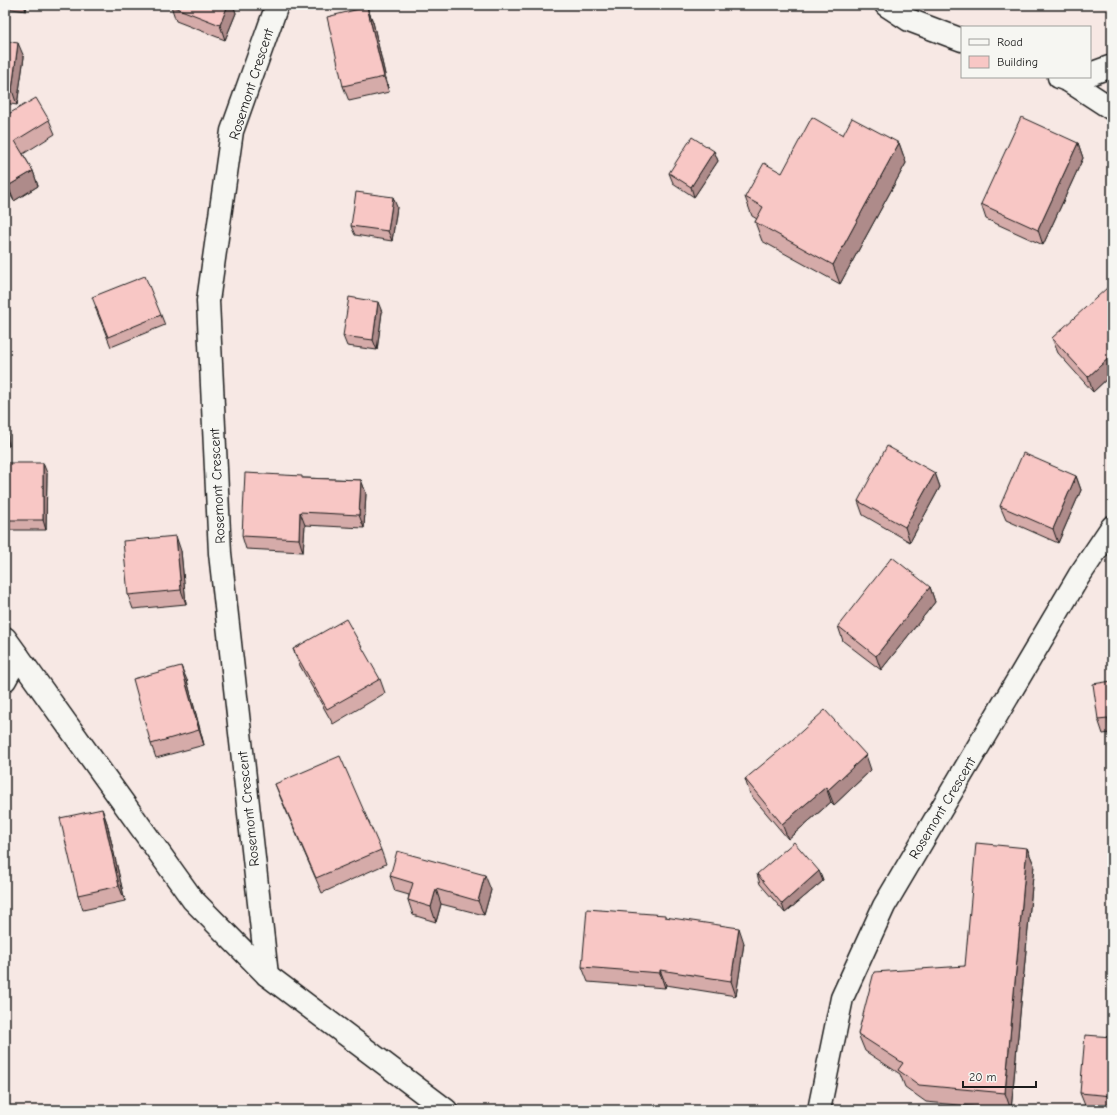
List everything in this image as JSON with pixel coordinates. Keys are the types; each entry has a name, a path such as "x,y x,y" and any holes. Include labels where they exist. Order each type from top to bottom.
{"street":[{"name":"Rosemont Crescent","path":"267,975 220,553 208,301 232,130 277,5"},
{"path":"886,5 908,20 961,40"},
{"path":"1091,74 1112,66"},
{"path":"1069,78 1112,110"},
{"name":"Rosemont Crescent","path":"819,1110 842,998 884,906 1079,576 1112,527"},
{"path":"5,638 193,900 267,975 446,1110"},
{"path":"5,680 18,656"}],"building":[{"path":"171,5 228,5 220,25"},
{"path":"367,7 384,77 343,86 327,17"},
{"path":"5,41 18,43 12,90 5,89"},
{"path":"36,98 49,120 15,141 33,171 8,186 5,181 5,116"},
{"path":"812,117 843,135 852,118 899,143 833,265 755,222 763,207 745,197 764,163 782,173"},
{"path":"1021,117 1078,143 1038,230 981,204"},
{"path":"692,137 714,151 691,187 669,173"},
{"path":"356,192 393,197 388,231 351,226"},
{"path":"145,276 161,315 108,337 92,297"},
{"path":"1107,288 1112,293 1112,355 1088,377 1052,338"},
{"path":"349,297 378,302 373,340 343,336"},
{"path":"887,446 935,473 905,527 858,501"},
{"path":"1023,453 1076,476 1053,529 1000,506"},
{"path":"5,463 43,463 43,520 5,520"},
{"path":"245,473 302,476 302,478 361,480 359,515 300,512 299,539 242,536"},
{"path":"176,536 181,590 128,595 123,541"},
{"path":"892,557 930,587 876,656 838,626"},
{"path":"346,619 380,679 327,709 293,649"},
{"path":"181,666 199,730 151,744 133,679"},
{"path":"1112,681 1112,748 1108,718 1098,719 1093,684"},
{"path":"825,710 866,755 828,790 826,787 782,824 745,779"},
{"path":"340,756 381,850 316,878 275,784"},
{"path":"102,809 119,886 78,895 60,818"},
{"path":"794,842 819,871 782,904 757,874"},
{"path":"976,843 1027,848 1005,1093 919,1085 898,1070 903,1063 858,1034 874,972 965,966"},
{"path":"397,851 485,875 478,901 436,889 431,907 408,900 413,883 390,876"},
{"path":"587,909 665,915 665,917 739,928 731,981 660,970 660,973 582,967"},
{"path":"1085,1035 1112,1037 1112,1096 1080,1093"}]}
